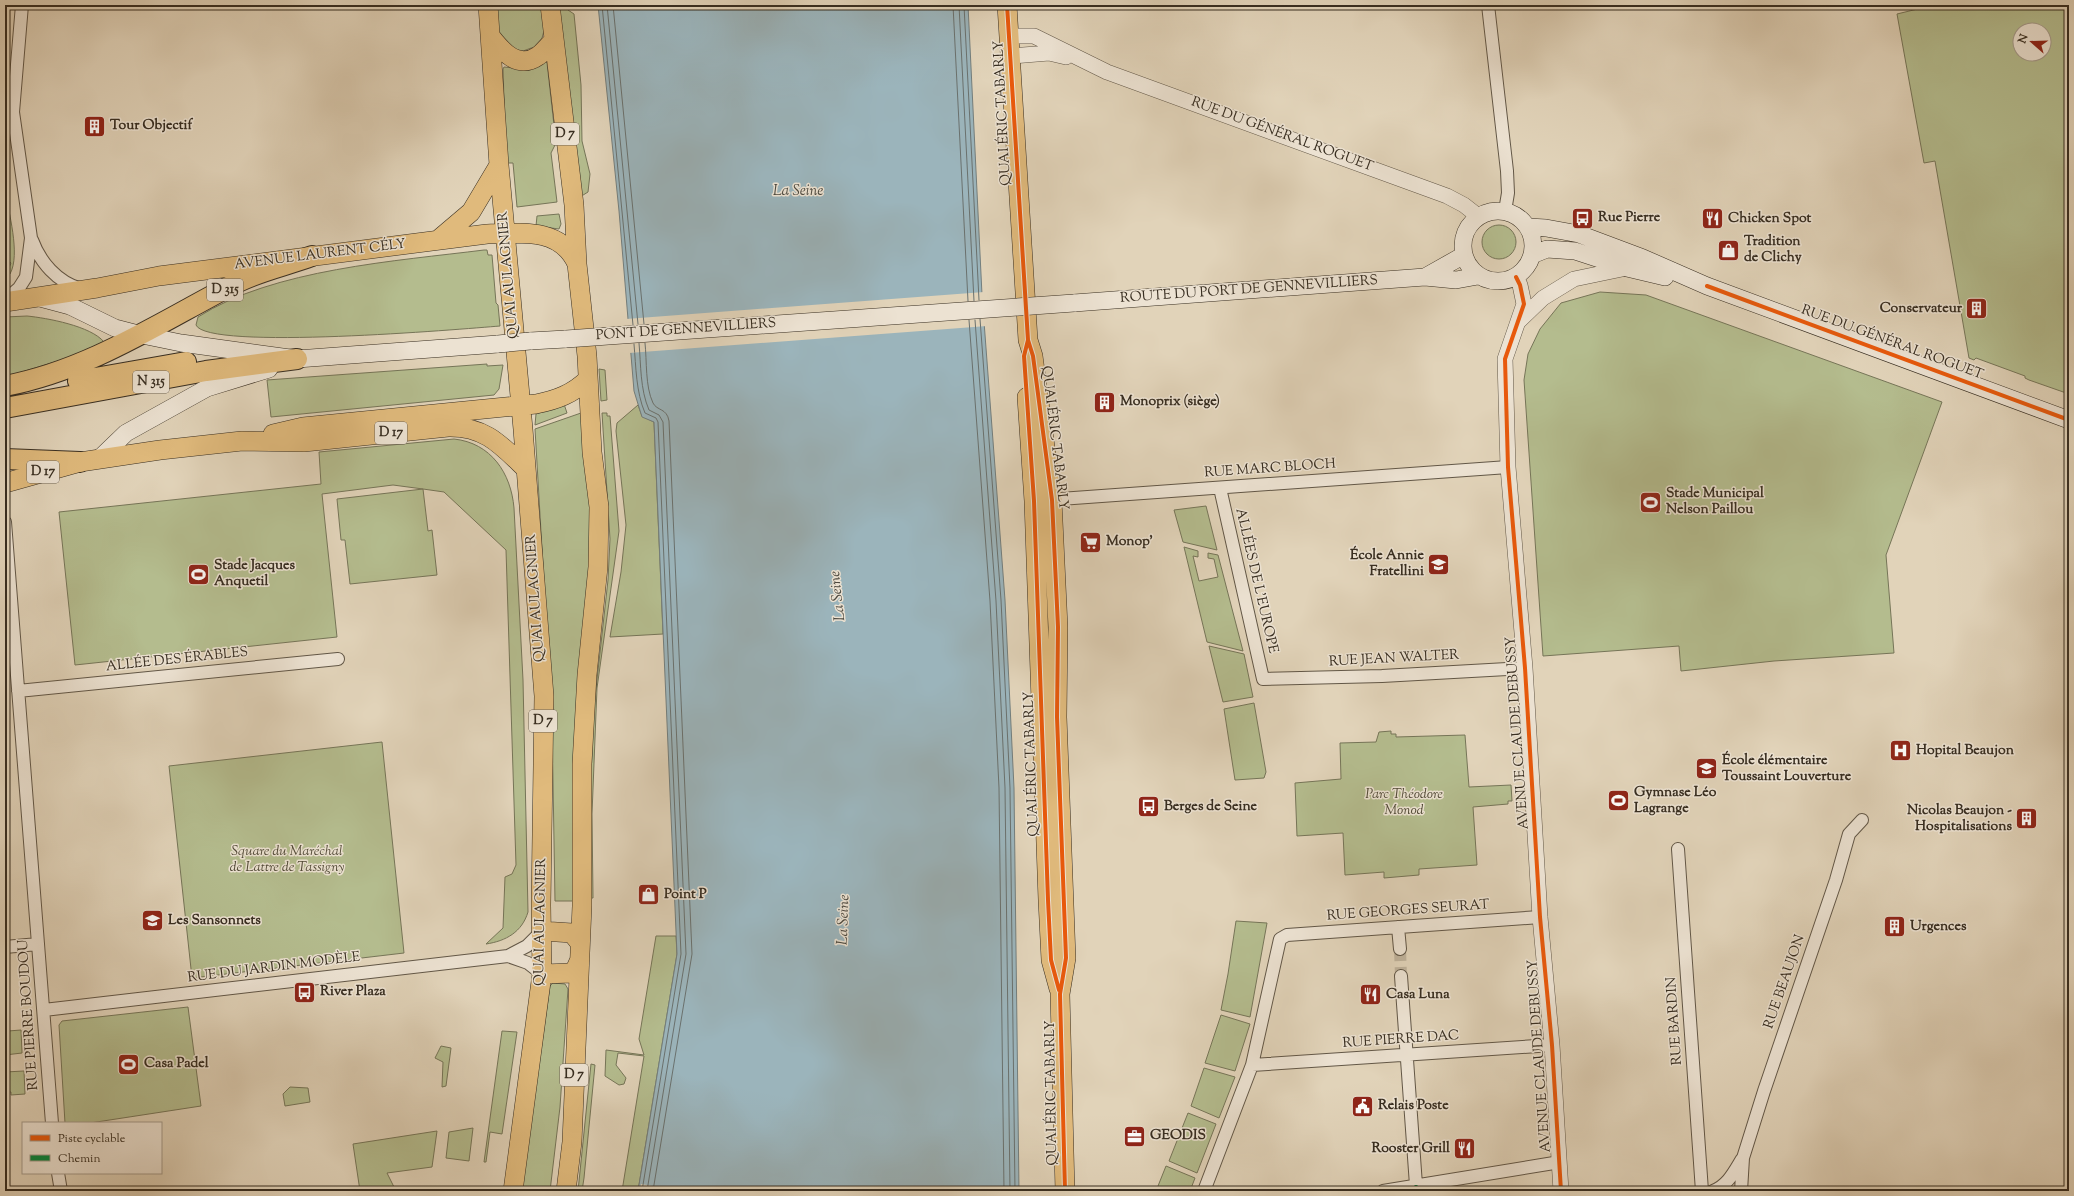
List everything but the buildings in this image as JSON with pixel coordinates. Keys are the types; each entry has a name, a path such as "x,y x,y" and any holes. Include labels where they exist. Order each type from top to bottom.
{"highway":[{"name":"D 315","path":"142,335 239,281 312,256"},
{"path":"5,386 73,366 142,335"},
{"name":"N 315","path":"5,395 142,368 204,359 229,356 297,359"},
{"name":"N 315","path":"5,408 206,371 297,359"},
{"path":"5,459 80,462"}],"main road":[{"name":"QUAI AULAGNIER","path":"488,5 499,165 526,469 544,696 542,974 513,1191"},
{"name":"D 7","path":"550,5 574,205 577,264 588,380 592,452 599,507 598,567 587,675 582,764 580,951 572,1142 566,1191"},
{"name":"QUAI ÉRIC TABARLY","path":"1007,5 1028,340 1033,356 1052,500 1058,627 1057,717 1066,958 1060,994 1065,1191"},
{"path":"491,37 503,53 508,57 521,60 538,56 554,40"},
{"path":"438,240 471,212 499,165"},
{"path":"1491,211 1505,211 1515,214 1528,227 1533,240 1532,255 1522,272 1516,278 1498,282 1489,281 1478,276 1469,267 1462,246 1464,233 1469,225 1478,216 1491,211"},
{"name":"RUE DU GÉNÉRAL ROGUET","path":"1528,227 1546,228 1579,234 1643,258 1707,286 2069,420"},
{"name":"AVENUE LAURENT CÉLY","path":"5,301 35,298 159,276 438,240 506,234 532,233 547,236 565,247 577,264"},
{"name":"RUE DU GÉNÉRAL ROGUET","path":"1532,255 1547,249 1575,251 1627,268 1707,286"},
{"name":"ROUTE DU PORT DE GENNEVILLIERS","path":"1425,278 1464,255"},
{"name":"ROUTE DU PORT DE GENNEVILLIERS","path":"1074,303 1425,278 1456,280 1478,276"},
{"path":"35,298 44,298 70,306 115,328 142,335 181,343 297,359"},
{"name":"PONT DE GENNEVILLIERS","path":"297,359 530,341 1074,303"},
{"name":"QUAI ÉRIC TABARLY","path":"1028,340 1024,356 1034,501 1048,908 1051,960 1060,994"},
{"path":"100,458 126,433 207,388 297,359"},
{"path":"520,406 558,398 577,389 588,380"},
{"name":"D 17","path":"5,483 80,462 100,458 242,441 303,427 520,406"},
{"name":"D 17","path":"242,441 304,442 462,427 486,434 526,469"},
{"path":"542,931 572,933 580,951 576,968 570,974 542,974"}],"street":[{"path":"5,301 19,288 26,277 31,238 10,88 22,5"},
{"path":"1488,5 1507,171 1508,193 1505,211"},
{"name":"RUE DU GÉNÉRAL ROGUET","path":"1009,36 1034,36 1082,61"},
{"name":"RUE DU GÉNÉRAL ROGUET","path":"1011,56 1049,53 1082,61 1447,196 1464,205 1478,216"},
{"path":"31,238 38,254 56,275 72,286 86,289"},
{"path":"1518,322 1543,298 1574,279 1627,268"},
{"name":"AVENUE CLAUDE DEBUSSY","path":"1516,278 1520,285 1524,304 1505,359 1508,467 1525,668 1540,917 1552,1045 1561,1191"},
{"name":"RUE MARC BLOCH","path":"1034,501 1508,467"},
{"name":"ALLÉES DE L'EUROPE","path":"1220,488 1263,679"},
{"name":"RUE PIERRE BOUDOU","path":"5,522 52,1122"},
{"name":"ALLÉE DES ÉRABLES","path":"18,691 338,659"},
{"name":"RUE JEAN WALTER","path":"1263,679 1382,676 1525,668"},
{"name":"RUE BEAUJON","path":"1713,1191 1722,1188 1730,1179 1743,1158 1849,834 1862,820"},
{"name":"RUE BARDIN","path":"1678,849 1702,1191"},
{"name":"RUE GEORGES SEURAT","path":"1252,1065 1280,939 1287,935 1540,917"},
{"path":"1398,927 1400,949"},
{"name":"RUE DU JARDIN MODÈLE","path":"44,1010 508,956 527,946 542,931"},
{"path":"5,947 38,944"},
{"name":"RUE DU JARDIN MODÈLE","path":"508,956 528,963 542,974"},
{"path":"1401,976 1416,1185"},
{"name":"RUE PIERRE DAC","path":"1252,1065 1552,1045"},
{"path":"1204,1191 1252,1065"},
{"name":"RUE BEAUJON","path":"1741,1191 1743,1158"},
{"path":"1383,1191 1560,1162"},
{"path":"58,1174 60,1191"}],"green space":[{"path":"496,5 542,5 544,31 542,38 534,47 523,51 514,49 499,33"},
{"path":"559,5 566,5 568,10 574,14 581,85 582,141 590,174 588,192 580,197"},
{"path":"1934,5 2069,5 2069,394 2029,380 2025,378 2025,376 1976,358 1974,360 1969,358 1935,161 1924,163 1897,14"},
{"path":"545,61 547,63 556,143 551,153 557,202 517,207 513,163 506,163 503,69 504,67 514,68"},
{"path":"5,189 14,244 13,266 10,274 7,272 11,263 5,258"},
{"path":"559,214 561,224 559,229 536,226 537,216"},
{"path":"1496,225 1502,225 1511,230 1515,236 1515,248 1511,254 1502,259 1496,259 1487,254 1482,245 1482,239 1487,230"},
{"path":"487,250 488,255 492,255 496,303 498,305 500,326 390,334 287,338 243,337 211,333 196,325 198,317 228,301 262,288 299,278 375,263"},
{"path":"1600,292 1646,295 1942,402 1886,555 1894,653 1774,661 1681,671 1679,646 1543,656 1524,380 1528,354 1540,329 1561,303"},
{"path":"27,316 57,321 79,327 98,336 104,342 68,358 5,377 5,317"},
{"path":"487,364 487,366 503,365 499,389 494,395 271,417 267,380"},
{"path":"599,369 605,370 607,400 601,401"},
{"path":"564,404 567,413 535,425 536,414"},
{"path":"638,405 642,416 654,422 663,634 610,637 621,572 626,525 616,431 617,423"},
{"path":"581,413 589,484 591,539 574,901 555,901 552,720 535,429"},
{"path":"602,413 607,413 607,416 610,416 619,531 597,688 592,814 593,898 590,898 590,812 593,716 608,580 610,539"},
{"name":"Stade Jacques Anquetil","path":"454,439 479,447 497,462 509,483 512,495 514,508 523,680 528,912 522,925 517,930 506,938 493,943 486,944 503,928 505,877 512,874 516,865 506,550 444,492 393,485 322,494 337,637 75,665 59,512 321,484 319,452"},
{"path":"423,489 428,531 432,530 437,575 350,584 345,540 341,540 337,499"},
{"path":"1206,506 1217,550 1183,542 1174,510"},
{"path":"1184,547 1198,551 1198,557 1193,556 1199,581 1218,577 1214,559 1208,558 1208,553 1218,555 1243,651 1207,642"},
{"path":"1209,646 1244,654 1253,697 1223,702"},
{"path":"1254,703 1266,772 1264,778 1235,780 1224,709"},
{"name":"Parc Théodore Monod","path":"1391,731 1391,734 1396,734 1396,737 1465,735 1469,787 1511,785 1512,801 1508,801 1508,804 1473,807 1477,865 1419,869 1419,875 1384,878 1384,872 1345,875 1343,833 1297,836 1295,783 1341,779 1340,743 1376,742 1379,732"},
{"name":"Square du Maréchal de Lattre de Tassigny","path":"382,742 404,953 192,978 169,766"},
{"path":"1236,921 1267,923 1250,1017 1221,1010"},
{"path":"656,936 676,936 677,954 638,1191 622,1191 644,1056 618,1053 616,1065 626,1078 624,1084 619,1085 605,1076 606,1050 644,1055 639,1039"},
{"path":"553,983 565,984 568,989 560,1107 550,1191 521,1191 550,986"},
{"name":"Casa Padel","path":"188,1007 201,1106 97,1122 65,1122 59,1025 62,1021"},
{"path":"1221,1015 1250,1024 1235,1071 1205,1063"},
{"path":"21,1030 22,1053 5,1055 5,1035 8,1035 8,1031"},
{"path":"502,1031 517,1032 502,1134 490,1132 486,1162 484,1162"},
{"path":"441,1046 451,1048 446,1086 442,1087 443,1062 435,1058"},
{"path":"591,1064 595,1065 584,1178 582,1191 578,1191"},
{"path":"1204,1068 1235,1077 1219,1118 1191,1106"},
{"path":"24,1071 25,1094 11,1095 11,1092 5,1092 5,1072"},
{"path":"290,1087 308,1088 310,1102 285,1106 283,1094"},
{"path":"1188,1113 1216,1124 1197,1173 1169,1161"},
{"path":"473,1128 469,1161 446,1158 449,1132"},
{"path":"437,1131 432,1167 387,1173 396,1191 360,1191 353,1144"},
{"path":"1166,1166 1195,1178 1190,1191 1156,1191"}],"water":[{"name":"La Seine","path":"598,5 968,5 982,295 1005,600 1014,788 1019,1191 638,1191 677,954 654,422 642,417 634,391 619,211"}],"pier":[{"path":"984,292 987,326 629,353 626,319"},
{"path":"641,1184 681,1191 640,1190"}],"tunnel":[{"path":"1400,949 1401,976"}],"marked path":[{"path":"1416,1185 1416,1191"}],"cycle path":[{"path":"1007,5 1028,340 1033,356 1052,500 1058,627 1057,717 1066,958 1060,994 1065,1191"},
{"path":"1516,277 1520,285 1524,304 1505,359 1508,467 1525,668 1540,917 1552,1045 1561,1191"},
{"path":"1707,286 2069,420"},
{"path":"1028,340 1024,356 1034,501 1048,900 1051,960 1059,990"}],"place":[{"name":"Tour Objectif","path":"94,126"},
{"name":"Rue Pierre","path":"1583,218"},
{"name":"Chicken Spot","path":"1712,219"},
{"name":"Tradition de Clichy","path":"1728,250"},
{"name":"Conservateur","path":"1977,309"},
{"name":"Monoprix (siège)","path":"1104,402"},
{"name":"Stade Municipal Nelson Paillou","path":"1651,502"},
{"name":"Monop'","path":"1091,542"},
{"name":"École Annie Fratellini","path":"1439,564"},
{"name":"Stade Jacques Anquetil","path":"198,574"},
{"name":"Hopital Beaujon","path":"1900,751"},
{"name":"École élémentaire Toussaint Louverture","path":"1706,769"},
{"name":"Gymnase Léo Lagrange","path":"1618,801"},
{"name":"Berges de Seine","path":"1148,807"},
{"name":"Nicolas Beaujon - Hospitalisations","path":"2027,819"},
{"name":"Point P","path":"649,895"},
{"name":"Les Sansonnets","path":"152,921"},
{"name":"Urgences","path":"1895,927"},
{"name":"River Plaza","path":"305,992"},
{"name":"Casa Luna","path":"1370,995"},
{"name":"Casa Padel","path":"129,1064"},
{"name":"Relais Poste","path":"1363,1106"},
{"name":"GEODIS","path":"1134,1136"},
{"name":"Rooster Grill","path":"1465,1149"}]}
